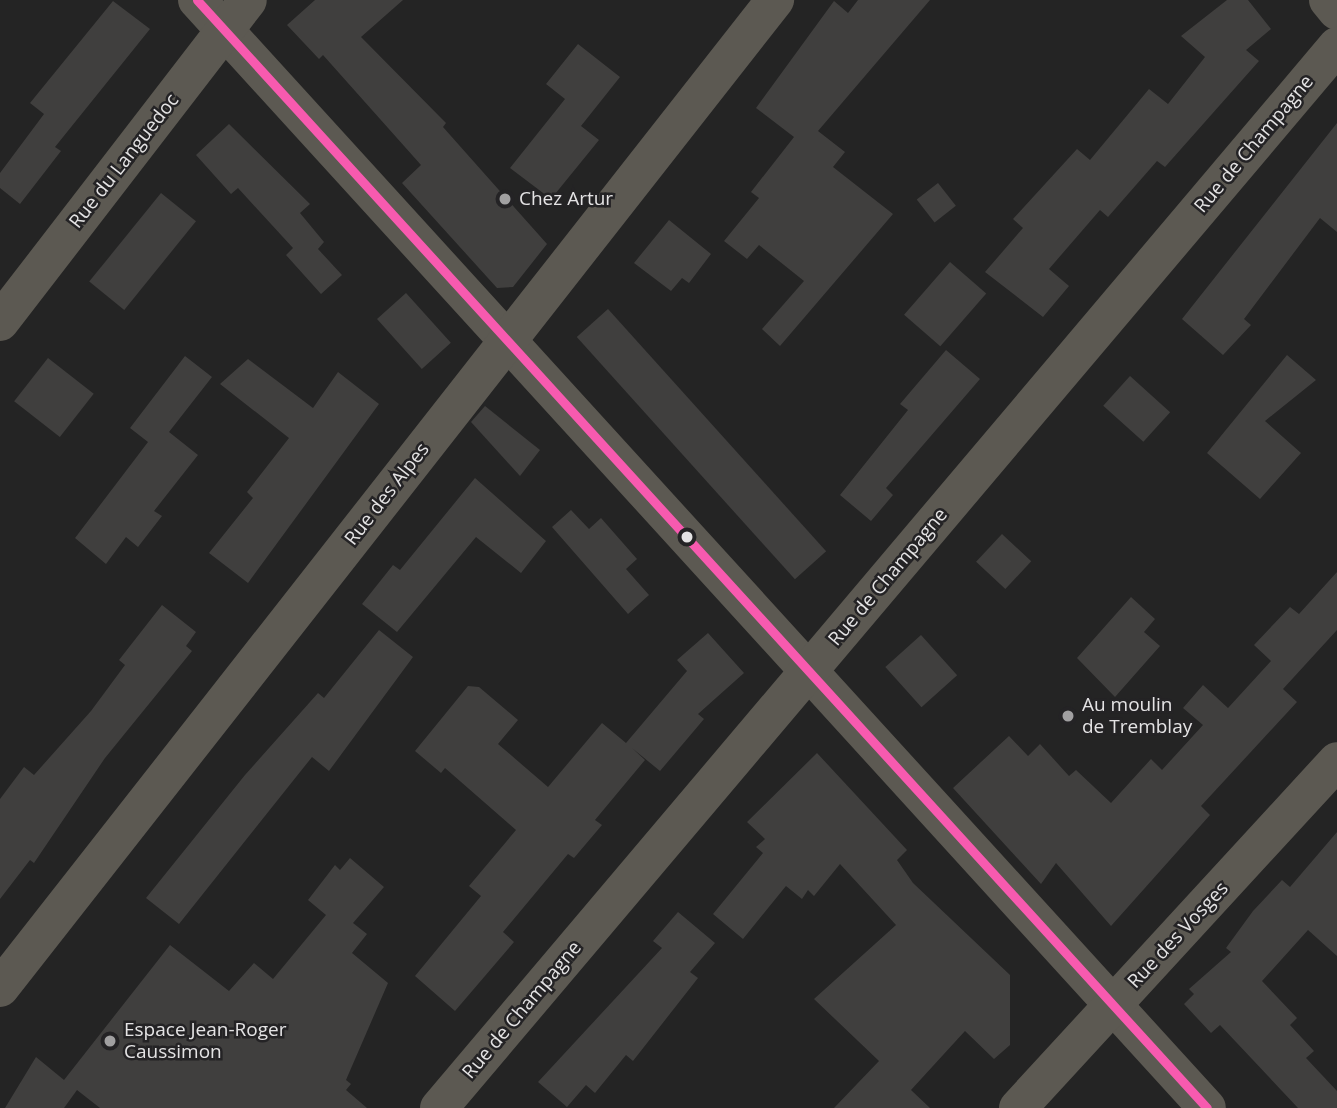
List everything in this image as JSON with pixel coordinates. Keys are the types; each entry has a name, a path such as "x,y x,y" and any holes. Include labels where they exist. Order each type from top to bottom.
{"street":[{"path":"197,0 1207,1108"},
{"name":"Rue du Languedoc","path":"0,322 248,0"},
{"name":"Rue des Alpes","path":"0,988 775,0"},
{"path":"1328,0 1337,11"},
{"name":"Rue de Champagne","path":"439,1108 1337,46"},
{"name":"Rue des Vosges","path":"1018,1108 1337,761"}],"building":[{"path":"315,0 403,0 361,37 446,123 443,127 547,244 513,287 497,288 402,183 421,165 323,55 319,59 287,25"},
{"path":"858,0 930,0 818,131 845,152 833,167 893,214 780,346 762,329 804,281 759,245 747,259 724,241 759,198 751,192 794,137 756,108 834,1 848,13"},
{"path":"1227,0 1248,0 1271,29 1246,50 1259,61 1165,167 1157,161 1108,217 1100,210 1049,269 1069,286 1043,317 985,272 1023,228 1013,219 1077,149 1090,160 1149,89 1168,104 1205,57 1181,36"},
{"path":"113,1 150,29 55,147 61,151 20,204 0,188 0,173 44,114 30,103"},
{"path":"578,44 620,77 581,126 599,140 551,199 510,168 565,99 546,84"},
{"path":"1337,123 1337,232 1320,218 1244,319 1251,325 1223,355 1182,319"},
{"path":"229,124 310,204 300,213 324,242 318,249 342,275 321,294 286,255 293,248 238,188 231,194 196,155"},
{"path":"938,183 956,206 935,222 917,200"},
{"path":"161,193 196,221 124,310 89,282"},
{"path":"669,220 711,254 689,283 682,278 671,291 634,263"},
{"path":"950,262 986,293 940,346 904,315"},
{"path":"406,293 451,343 422,369 377,319"},
{"path":"608,309 826,551 795,579 577,337"},
{"path":"946,350 980,379 886,488 893,495 871,521 840,495 908,410 900,404"},
{"path":"1287,355 1316,380 1265,421 1301,453 1260,499 1207,453"},
{"path":"185,356 212,377 169,432 198,455 154,511 162,516 138,547 126,537 106,564 75,538 148,442 130,428"},
{"path":"48,358 94,394 60,437 14,401"},
{"path":"248,359 313,408 338,372 379,404 248,583 209,553 253,498 247,492 289,438 220,384"},
{"path":"1130,376 1170,412 1143,442 1103,406"},
{"path":"485,406 540,450 520,476 471,422"},
{"path":"475,478 546,541 521,573 476,537 397,632 362,604 393,565 400,570"},
{"path":"571,510 589,529 601,518 637,559 626,569 649,595 628,614 552,527"},
{"path":"1002,534 1031,561 1005,589 976,562"},
{"path":"1337,572 1337,630 1283,689 1297,702 1201,806 1210,815 1111,926 1056,863 1041,884 953,788 1009,736 1028,756 1040,744 1069,776 1076,770 1111,803 1151,759 1162,770 1203,725 1183,708 1203,685 1228,708 1271,661 1254,645 1290,607 1299,614"},
{"path":"1131,597 1155,619 1144,632 1160,646 1115,697 1077,658"},
{"path":"162,605 196,632 186,646 192,651 105,758 34,863 30,860 0,899 0,799 24,767 34,775 91,711 125,665 119,660"},
{"path":"379,630 413,657 329,771 312,757 179,924 146,898 245,775 318,693 324,698"},
{"path":"708,633 744,673 698,714 704,719 660,771 632,748 645,760 595,820 602,825 574,858 568,854 503,932 514,942 455,1011 415,976 481,896 469,886 516,830 445,768 441,773 415,751 468,686 479,687 518,720 498,744 548,787 602,723 626,743 687,671 677,660"},
{"path":"921,635 957,675 921,707 885,667"},
{"path":"817,753 907,850 897,860 913,883 1010,975 1010,1045 994,1059 965,1031 911,1090 930,1108 834,1108 879,1061 814,999 896,925 840,864 814,896 808,890 802,899 786,886 743,939 713,914 763,853 756,847 765,839 747,822"},
{"path":"1337,832 1337,956 1308,930 1262,981 1297,1018 1290,1025 1314,1051 1306,1058 1337,1091 1337,1108 1298,1108 1220,1025 1211,1033 1184,1004 1194,994 1189,989 1231,952 1226,948 1253,911 1282,880 1290,887"},
{"path":"350,858 384,887 353,923 367,934 352,953 388,983 346,1080 351,1084 346,1090 367,1108 100,1108 77,1090 64,1108 5,1108 36,1057 64,1080 170,945 229,991 254,963 273,979 326,915 308,900 335,865 340,870"},
{"path":"678,912 715,943 690,972 698,978 633,1061 626,1055 595,1093 586,1085 567,1107 538,1082 662,948 653,941"}],"transit line":[{"path":"197,0 1207,1108"}],"place":[{"name":"Chez Artur","path":"505,199"},
{"name":"Au moulin de Tremblay","path":"1068,716"},
{"name":"Espace Jean-Roger Caussimon","path":"110,1041"}]}
